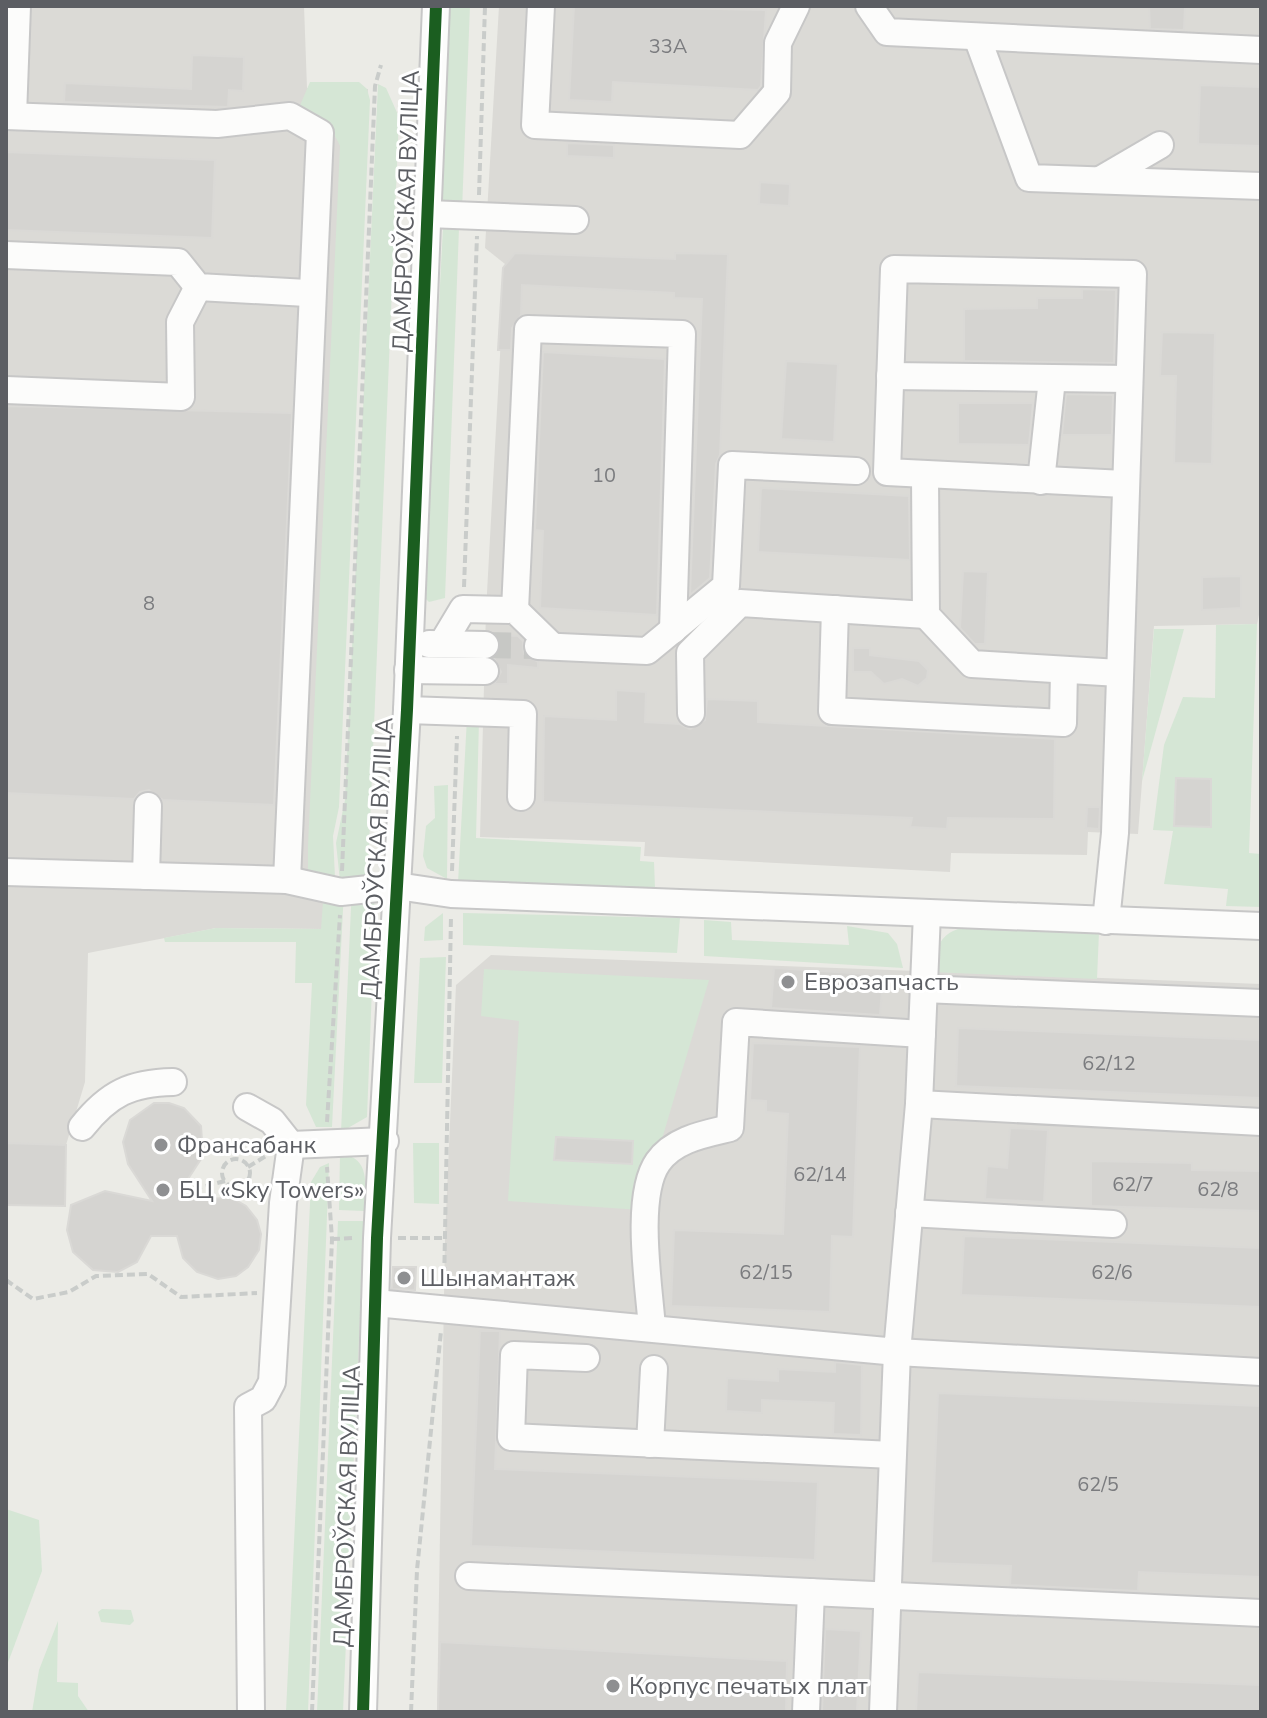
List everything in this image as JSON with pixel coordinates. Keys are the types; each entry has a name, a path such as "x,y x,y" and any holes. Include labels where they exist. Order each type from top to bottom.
{"street":[{"path":"17,6 9,116 217,124 290,116 320,133 287,880"},
{"name":"ДАМБРОЎСКАЯ ВУЛІЦА","path":"363,1712 375,1303 407,710 436,6"},
{"path":"541,6 535,125 740,135 777,92 778,43 796,6"},
{"path":"869,6 887,32 1261,50"},
{"path":"977,37 1029,178 1261,186"},
{"path":"1100,180 1160,145"},
{"path":"428,214 575,220"},
{"path":"6,255 178,262 198,287 307,293"},
{"path":"1106,921 1114,851 1133,274 894,269 887,472 1124,484"},
{"path":"6,390 181,397 180,322 198,287"},
{"path":"673,630 682,334 528,329 515,610 545,646 647,651 673,630 726,586 732,465 856,471"},
{"path":"890,376 1128,379"},
{"path":"1041,481 1052,379"},
{"path":"925,476 926,615 972,664 1119,673"},
{"path":"691,713 690,653 740,603 926,615"},
{"path":"442,644 463,609 515,610"},
{"path":"835,609 832,711 1063,723 1064,670"},
{"path":"408,670 485,658 442,644 410,643"},
{"path":"407,710 523,714 521,797"},
{"path":"146,876 148,806"},
{"path":"6,872 287,880 341,892 397,886 451,894 1261,926"},
{"path":"883,1712 897,1352 919,1104 927,913"},
{"path":"923,989 1261,1003"},
{"path":"652,1328 643,1211 658,1162 685,1140 730,1128 736,1022 922,1034"},
{"path":"82,1127 96,1109 139,1083 173,1082"},
{"path":"919,1104 1261,1122"},
{"path":"247,1107 272,1121 291,1145 272,1382 263,1399 248,1407 251,1712"},
{"path":"291,1145 385,1141"},
{"path":"909,1213 1113,1224"},
{"path":"375,1303 897,1352 1261,1372"},
{"path":"586,1358 514,1355 511,1437 892,1455"},
{"path":"650,1444 654,1369"},
{"path":"469,1576 1261,1613"},
{"path":"806,1712 811,1592"}],"path":[{"path":"463,609 485,6"},
{"path":"312,1712 332,1239 326,1145 341,892 374,102 381,65"},
{"path":"411,1712 417,1570 443,1307 458,711"},
{"path":"233,1160 246,1163 250,1172 245,1184 232,1186 225,1181 222,1172 226,1164 233,1160"},
{"path":"194,1189 225,1181"},
{"path":"6,1280 33,1299 69,1292 96,1276 148,1274 181,1297 277,1292"}],"shaded area":[{"path":"6,6 304,6 307,88 368,89 348,561 328,878 334,879 322,929 216,928 88,953 85,1082 66,1145 65,1206 6,1205"},
{"path":"499,6 1261,6 1261,605 1257,624 1154,626 1138,834 1088,832 1087,855 951,853 950,872 644,856 645,842 480,837 486,611 505,264 485,248"},
{"path":"491,955 1261,984 1261,1712 437,1712 445,1238 456,985"}],"green space":[{"path":"450,6 470,6 462,210 441,202"},
{"path":"310,82 359,82 367,89 370,100 339,807 333,836 335,877 318,877 308,870 308,846 340,146 322,125 295,117"},
{"path":"378,84 386,88 399,117 368,872 367,880 344,890 332,1127 316,1127 306,1105 312,983 295,983 296,942 165,942 164,938 216,928 321,929 323,902 334,902 340,881 336,843 345,800"},
{"path":"443,227 459,228 445,598 429,602 424,597"},
{"path":"1257,624 1249,853 1261,854 1261,907 1226,906 1228,889 1164,884 1173,831 1153,830 1164,745 1183,697 1215,698 1216,625"},
{"path":"1154,629 1184,629 1142,781"},
{"path":"467,718 479,720 476,838 641,847 640,861 654,862 655,888 458,883"},
{"path":"448,785 447,879 427,868 423,856 426,826 435,818 434,786"},
{"path":"352,885 374,901 375,910 367,1117 341,1132"},
{"path":"443,913 443,940 424,941 425,927"},
{"path":"463,913 680,918 677,953 463,945"},
{"path":"704,920 731,922 732,940 849,945 847,926 888,933 897,944 903,968 704,956"},
{"path":"961,928 1099,932 1097,979 932,972 943,939"},
{"path":"446,957 442,1083 414,1083 420,958"},
{"path":"484,969 709,980 641,1210 508,1201 519,1021 481,1016"},
{"path":"413,1143 439,1143 439,1204 414,1203"},
{"path":"340,1154 350,1156 362,1167 364,1211 339,1210"},
{"path":"329,1163 308,1712 286,1712 311,1182 320,1167"},
{"path":"338,1221 364,1221 343,1712 317,1712"},
{"path":"6,1509 39,1520 42,1571 6,1668"},
{"path":"102,1609 131,1610 134,1621 130,1625 101,1622 98,1612"},
{"path":"58,1621 57,1682 78,1683 78,1696 89,1712 32,1712 39,1670"}],"building":[{"path":"574,6 766,10 761,86 758,90 613,82 612,102 569,100"},
{"path":"1149,6 1185,6 1184,30 1150,29"},
{"path":"192,55 244,57 243,91 229,90 228,107 64,102 65,83 191,89"},
{"path":"1200,85 1261,87 1261,146 1198,144"},
{"path":"567,143 614,145 614,158 567,156"},
{"path":"6,152 215,160 212,238 6,230"},
{"path":"760,182 790,184 789,206 759,204"},
{"path":"515,253 675,259 675,253 728,254 720,455 716,464 710,578 690,595 702,299 674,298 674,293 522,285 521,315 512,328 511,350 498,350 503,268"},
{"path":"1082,289 1116,290 1114,363 964,361 964,309 1037,308 1037,298 1082,298"},
{"path":"1162,332 1215,333 1212,464 1174,463 1176,376 1160,376"},
{"path":"543,352 665,359 657,615 540,608 543,531 535,530"},
{"path":"786,361 838,364 834,442 781,439"},
{"path":"1066,394 1113,395 1112,435 1062,435"},
{"path":"958,403 1033,403 1029,445 958,444"},
{"path":"6,406 292,413 274,805 163,800 149,790 140,792 134,799 6,793"},
{"path":"761,488 909,496 910,560 758,552"},
{"path":"963,571 988,572 985,644 975,644 960,628"},
{"path":"1241,576 1241,608 1202,610 1202,577"},
{"path":"497,635 518,636 523,641 524,654 538,662 538,668 508,665 508,684 494,684 501,672 494,658 501,646"},
{"path":"853,648 870,648 870,655 919,661 928,670 927,678 918,686 902,679 884,684 871,672 853,672"},
{"path":"616,690 646,692 645,722 680,724 690,729 705,720 707,699 758,701 758,722 1055,739 1054,819 948,818 947,829 910,827 912,818 543,802 544,716 616,720"},
{"path":"1176,778 1211,779 1211,827 1174,826"},
{"path":"1087,807 1100,807 1099,829 1086,828"},
{"path":"774,968 883,975 880,1015 771,1008"},
{"path":"958,1028 1261,1040 1261,1098 956,1086"},
{"path":"753,1043 860,1047 853,1237 832,1236 830,1312 671,1306 674,1230 783,1234 788,1114 766,1112 766,1101 750,1100"},
{"name":"БЦ «Sky Towers»","path":"154,1103 169,1103 184,1108 201,1126 203,1156 188,1179 200,1199 232,1198 246,1206 257,1220 261,1234 259,1250 248,1267 236,1276 218,1279 197,1272 183,1258 177,1236 151,1236 137,1262 118,1272 93,1270 73,1252 67,1230 71,1205 105,1191 152,1201 128,1164 123,1142 130,1120"},
{"path":"1010,1128 1048,1130 1044,1202 985,1199 987,1166 1007,1168"},
{"path":"556,1137 633,1141 632,1164 554,1160"},
{"path":"6,1143 66,1145 65,1206 6,1205"},
{"path":"1091,1161 1192,1163 1192,1170 1261,1171 1261,1211 1091,1206"},
{"path":"964,1236 1261,1248 1261,1307 961,1295"},
{"name":"Шынамантаж","path":"393,1267 416,1267 415,1290 392,1289"},
{"path":"480,1331 500,1331 495,1469 818,1482 815,1560 471,1546"},
{"path":"835,1362 862,1365 861,1435 833,1434 834,1403 762,1400 762,1413 726,1411 727,1378 778,1381 778,1369 835,1372"},
{"path":"938,1393 1261,1406 1261,1577 1139,1572 1138,1591 1010,1585 1011,1566 931,1563"},
{"path":"825,1629 861,1631 857,1712 822,1712"},
{"name":"Корпус печатых плат","path":"440,1642 787,1661 786,1712 438,1712"},
{"path":"918,1672 1261,1685 1261,1712 916,1712"}],"tunnel":[{"path":"485,645 538,646"}],"cycle path":[{"path":"363,1712 377,1238 407,710 436,6"}],"place":[{"name":"Еврозапчасть","path":"788,982"},
{"name":"Франсабанк","path":"161,1145"},
{"name":"БЦ «Sky Towers»","path":"163,1190"},
{"name":"Шынамантаж","path":"404,1278"},
{"name":"Корпус печатых плат","path":"613,1686"}]}
